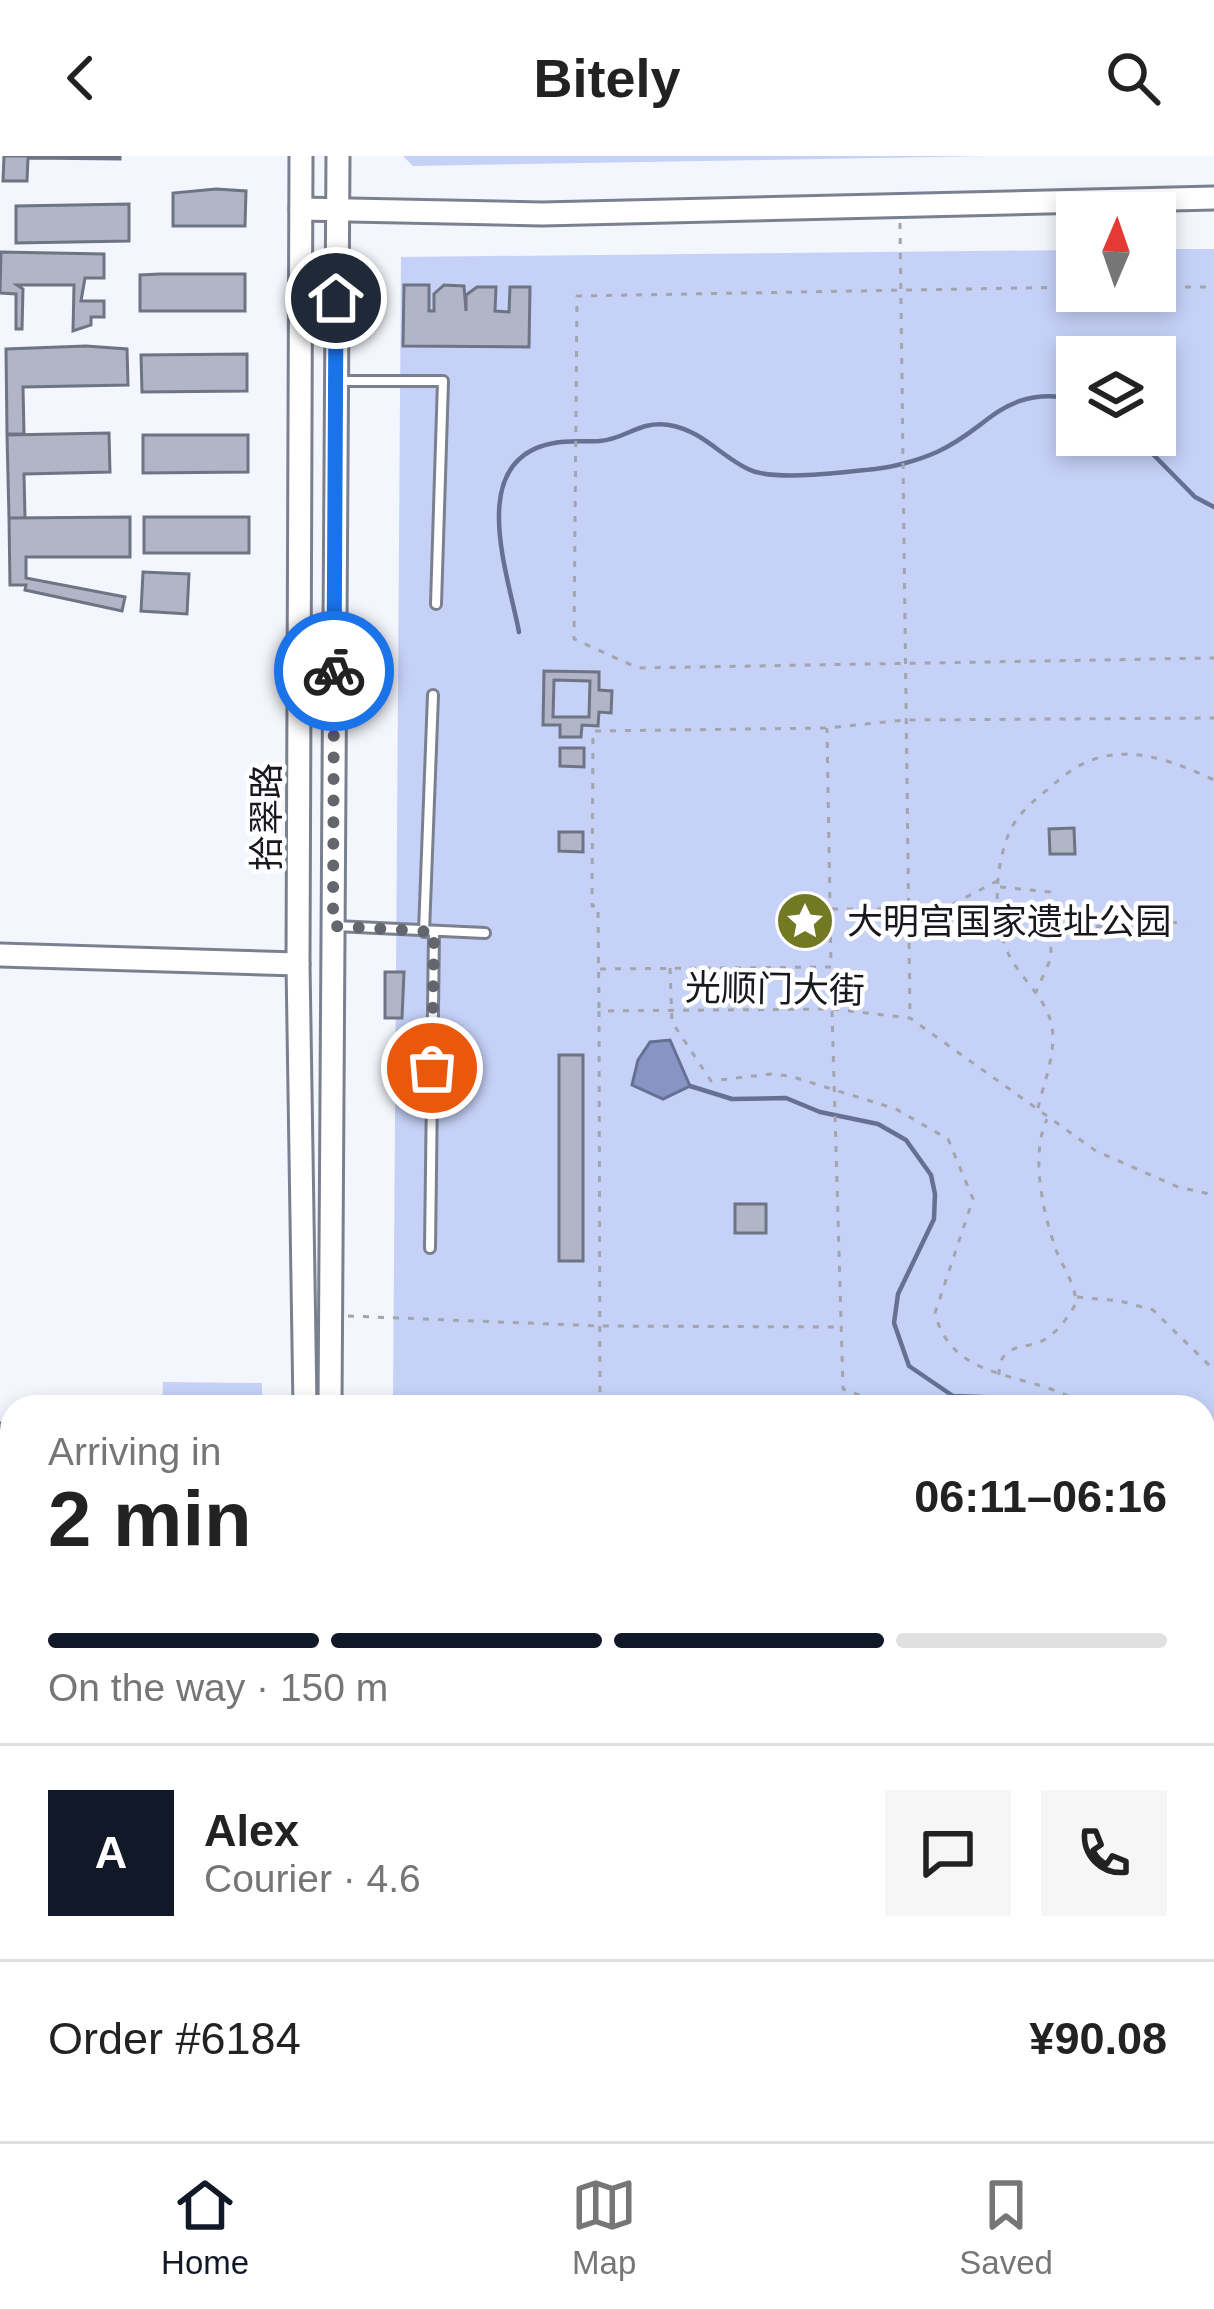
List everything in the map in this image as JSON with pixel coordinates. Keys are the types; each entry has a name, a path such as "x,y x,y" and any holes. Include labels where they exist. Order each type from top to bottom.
{"main road":[{"name":"拾翠路","path":"301,156 298,964 305,1395"},
{"name":"拾翠路","path":"330,1395 338,156"},
{"path":"301,209 542,214 1214,198"},
{"path":"0,955 298,964"}],"lane":[{"path":"336,380 443,381 436,604"},
{"path":"430,1249 433,695"},
{"path":"333,926 484,933"}],"path":[{"path":"900,203 910,1018"},
{"path":"1056,287 577,296 574,639 638,668 1214,658"},
{"path":"1176,287 1214,287"},
{"path":"600,1395 593,731 827,728 905,720 1214,718"},
{"path":"598,969 831,967 827,728"},
{"path":"1038,1110 1053,1045 1047,1009 1004,942 999,884 1010,829 1025,809 1074,767 1099,758 1144,753 1214,780"},
{"path":"909,918 936,913 999,884 1050,892 1052,958 1035,993"},
{"path":"830,909 909,909"},
{"path":"1051,929 1186,922"},
{"path":"670,968 671,1012 677,1033 711,1081 771,1074 834,1089 896,1109 948,1138 973,1199 934,1313 949,1342 999,1377 1062,1395"},
{"path":"832,1009 843,1389 859,1395"},
{"name":"光顺门大街","path":"599,1011 832,1009 910,1018 1096,1151 1178,1187 1214,1195"},
{"path":"999,1377 1002,1355 1050,1337 1070,1314 1076,1296 1050,1231 1037,1166 1038,1138 1048,1117"},
{"path":"1076,1296 1153,1310 1214,1370"},
{"path":"328,1315 601,1326 840,1328"}],"shaded area":[{"path":"403,156 989,156 413,166"},
{"name":"大明宫国家遗址公园","path":"1176,249 1214,249 1214,1395 393,1395 401,257 1056,250 1056,312 1176,312"},
{"path":"670,1040 690,1086 663,1099 632,1085 638,1060 650,1042"},
{"path":"163,1382 262,1383 262,1395 162,1395"}],"building":[{"path":"4,156 120,159 28,158 27,181 3,181"},
{"path":"246,191 245,226 173,226 173,193"},
{"path":"129,204 129,241 16,243 16,206"},
{"path":"1,252 104,254 104,278 85,278 81,301 104,301 104,317 91,317 91,325 73,331 74,285 17,285 23,289 22,329 16,329 16,294 0,293"},
{"path":"245,274 245,311 140,311 140,275"},
{"path":"404,285 429,285 429,311 434,311 434,294 444,285 464,286 466,311 466,295 477,287 496,287 495,311 509,312 510,287 530,287 529,347 403,346"},
{"path":"6,349 127,349 128,385 23,387 24,434 7,434"},
{"path":"247,354 247,391 142,392 141,355"},
{"path":"109,433 110,472 24,474 25,518 9,518 7,435"},
{"path":"143,435 248,435 248,472 143,473"},
{"path":"130,517 130,557 26,557 26,578 125,597 122,611 25,590 26,585 10,585 9,518"},
{"path":"144,517 249,517 249,553 144,553"},
{"path":"143,572 189,574 187,614 141,611"},
{"path":"544,671 599,672 599,690 612,691 611,713 599,712 598,726 582,725 581,737 560,737 560,725 543,725","holes":["554,680 590,681 589,717 553,717"]},
{"path":"560,748 584,748 584,767 560,766"},
{"path":"1074,828 1075,854 1050,854 1049,829"},
{"path":"559,832 583,832 583,852 559,851"},
{"path":"385,972 404,972 402,1018 385,1018"},
{"path":"559,1055 583,1055 583,1261 559,1261"},
{"path":"735,1204 766,1204 766,1233 735,1233"}],"waterway":[{"path":"519,632 499,521 509,471 526,453 559,442 609,440 659,424 692,432 759,473 846,472 890,467 930,455 1014,403 1056,396"},
{"path":"1155,456 1195,497 1214,507"},
{"path":"690,1086 732,1099 786,1098 820,1112 878,1124 906,1140 931,1175 934,1219 898,1294 894,1323 909,1366 952,1395"}],"way so far":[{"path":"334,671 333,926 434,932 432,1068"}],"place":[{"name":"大明宫国家遗址公园","path":"805,921"}],"route":[{"path":"334,671 336,298"}]}
